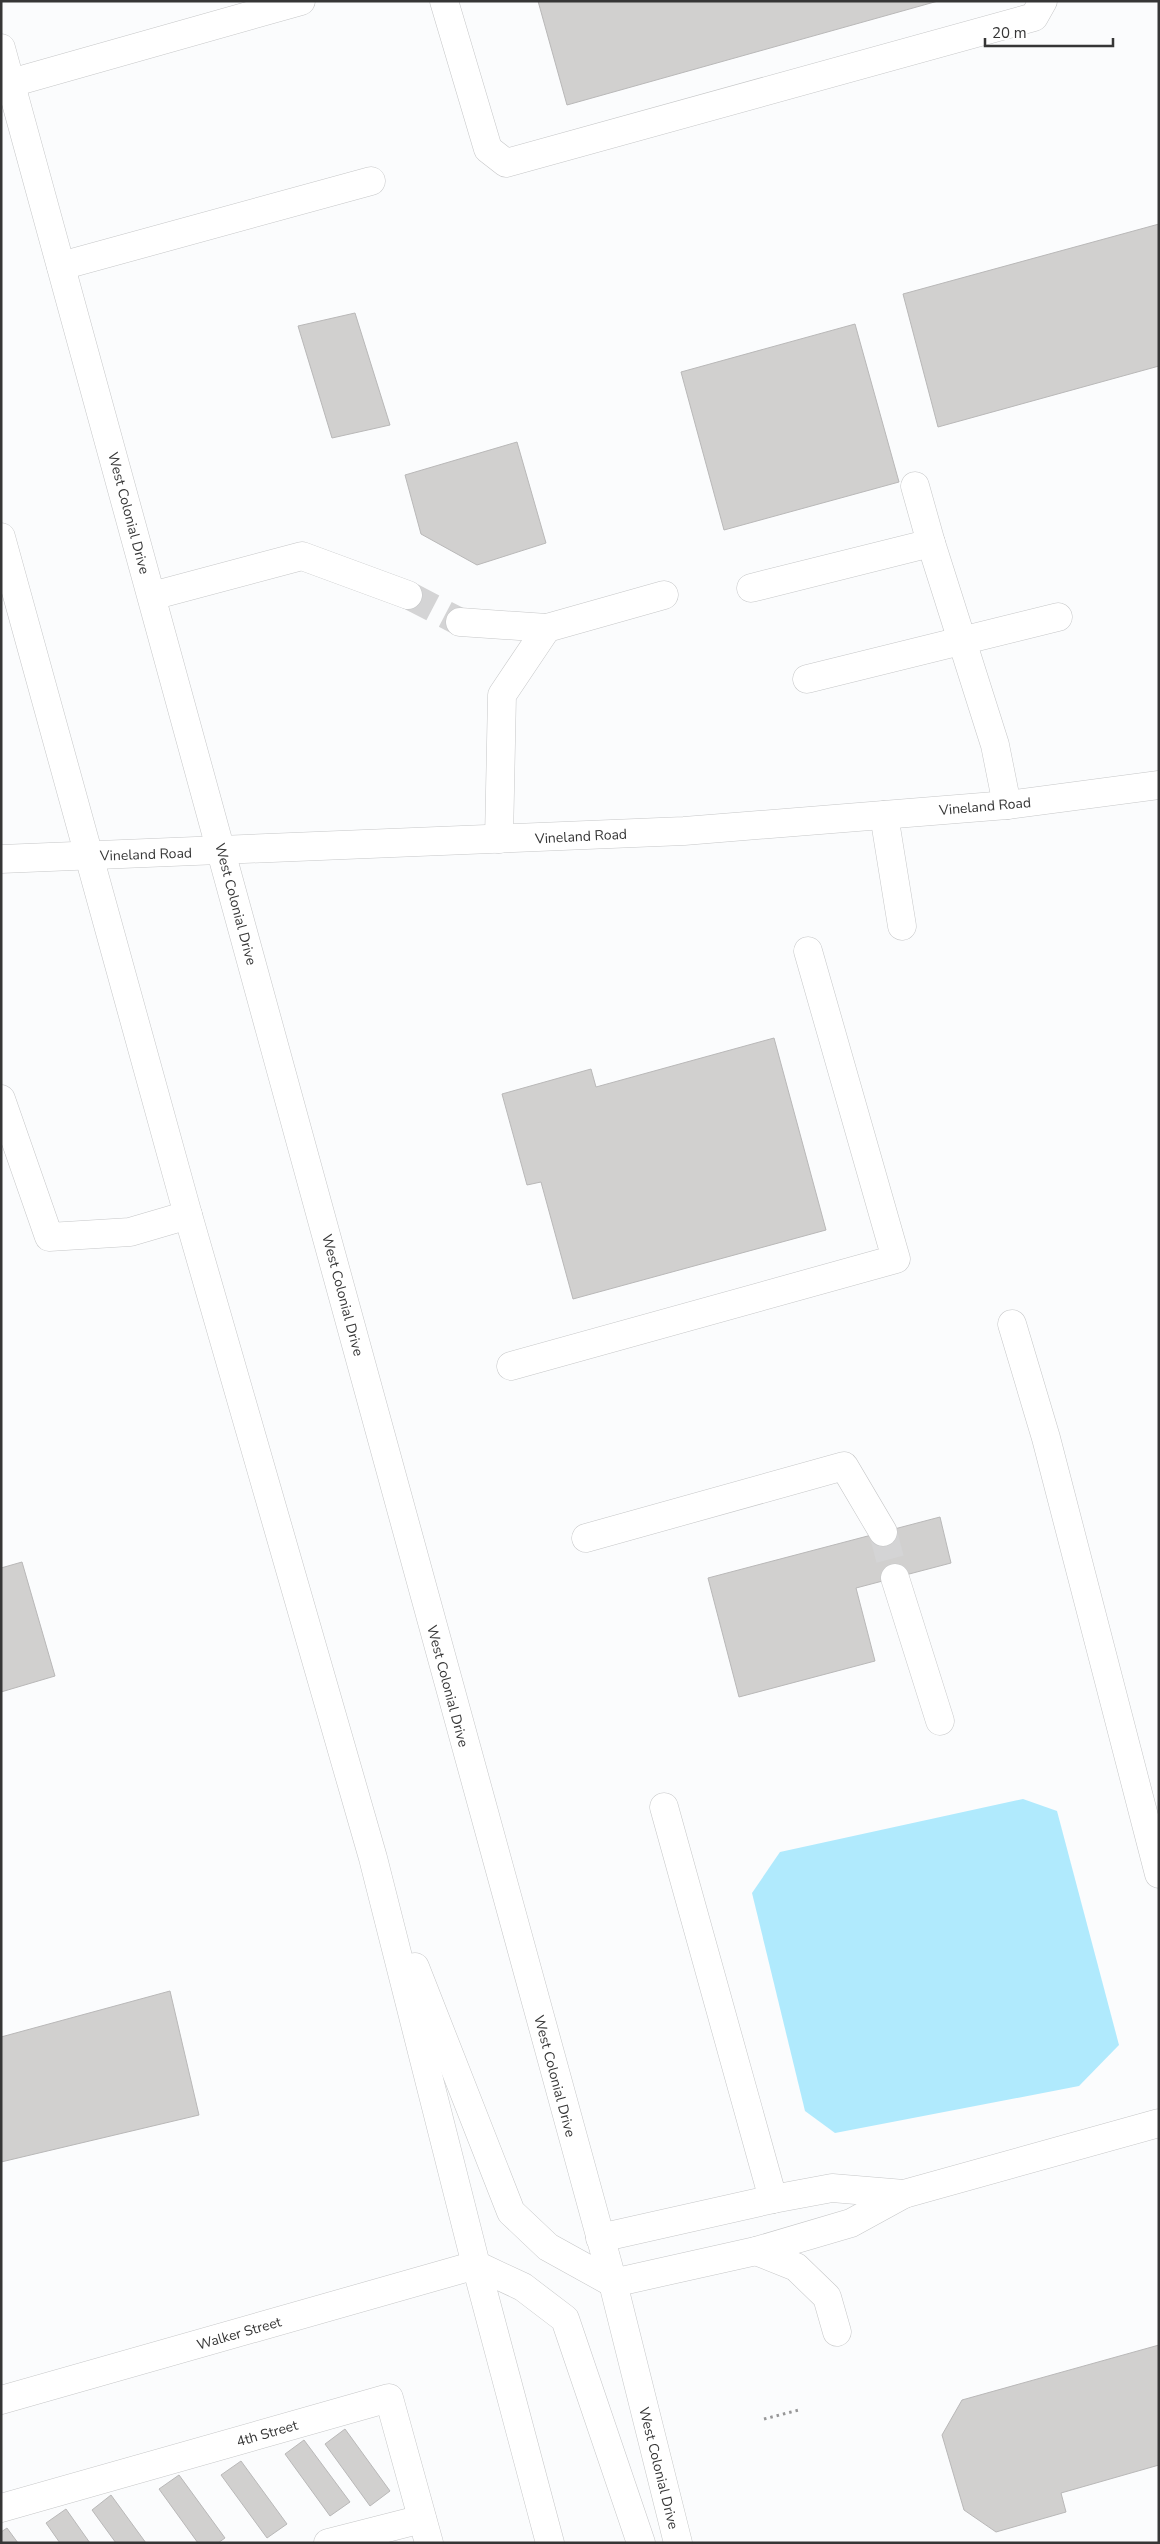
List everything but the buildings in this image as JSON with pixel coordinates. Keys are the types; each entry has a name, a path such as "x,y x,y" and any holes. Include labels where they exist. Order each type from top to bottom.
{"main road":[{"path":"11,83 300,1"},
{"path":"444,1 488,149 506,163 1034,17 1043,1"},
{"name":"West Colonial Drive","path":"1,48 613,2283 678,2543"},
{"path":"61,266 371,181"},
{"path":"915,486 995,745 1008,805"},
{"path":"1,538 188,1215 373,1858 476,2265 550,2543"},
{"path":"752,588 931,542"},
{"path":"152,596 302,556 408,595"},
{"path":"460,622 547,628 664,595"},
{"path":"807,679 1058,617"},
{"path":"499,840 502,695 547,628"},
{"name":"Vineland Road","path":"1,859 684,831 1008,805 1159,784"},
{"path":"884,815 902,926"},
{"path":"511,1366 896,1259 808,951"},
{"path":"1,1099 48,1237 130,1232 188,1215"},
{"path":"1012,1324 1046,1438 1159,1874"},
{"path":"586,1538 844,1466 883,1532"},
{"path":"895,1578 940,1720"},
{"path":"664,1807 773,2199"},
{"path":"373,1858 511,2212 548,2247 613,2283 756,2251 851,2224 904,2194 1159,2123"},
{"path":"600,2238 773,2199 832,2188 904,2194"},
{"path":"756,2251 796,2267 827,2297 837,2332"},
{"path":"476,2265 523,2287 565,2319 641,2543"},
{"name":"Walker Street","path":"1,2400 476,2265"},
{"name":"4th Street","path":"1,2508 390,2398 425,2531"},
{"path":"328,2543 425,2531"}],"path":[{"path":"764,2419 799,2410"}],"water":[{"path":"1023,1799 1057,1811 1119,2045 1079,2086 835,2133 805,2111 752,1893 780,1852"}],"tunnel":[{"path":"408,595 460,622"},
{"path":"883,1532 895,1578"}]}
